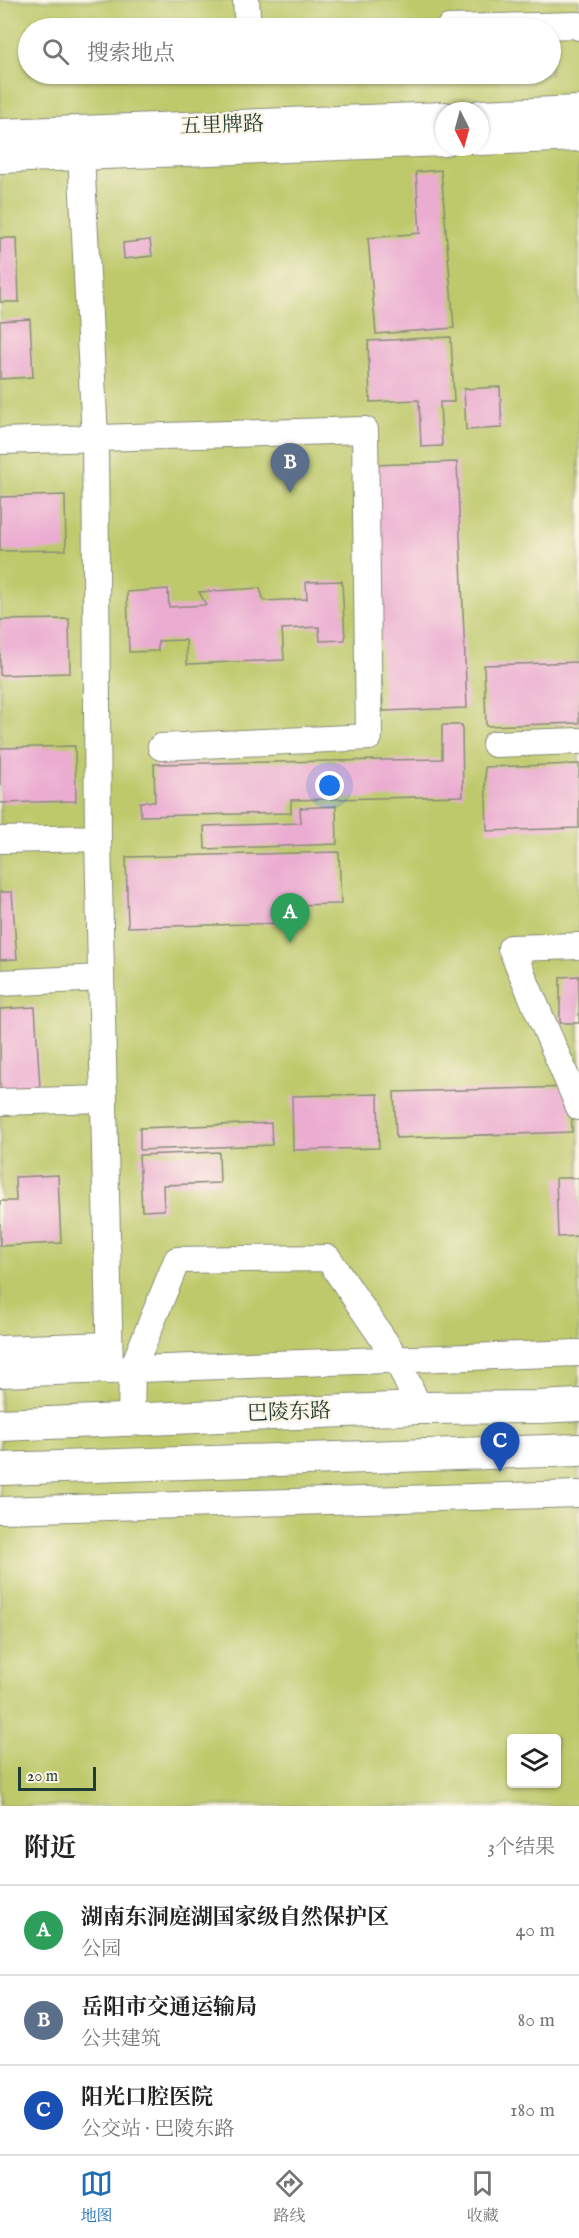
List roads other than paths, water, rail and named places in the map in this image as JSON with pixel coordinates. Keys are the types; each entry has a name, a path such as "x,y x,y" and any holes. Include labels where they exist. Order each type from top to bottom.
{"main road":[{"path":"489,116 579,112"},
{"name":"五里牌路","path":"0,135 435,118"},
{"path":"489,139 579,135"},
{"name":"五里牌路","path":"0,157 435,140"},
{"name":"巴陵东路","path":"0,1425 419,1408 579,1405"},
{"path":"0,1469 579,1450"}],"street":[{"path":"246,0 247,18"},
{"path":"561,25 579,25"},
{"path":"81,154 95,438 98,838 109,1345 121,1370 131,1419"},
{"path":"0,441 365,430 369,737 161,747"},
{"path":"495,744 579,741"},
{"path":"0,840 98,838"},
{"path":"579,946 512,948 579,1107"},
{"path":"0,983 101,978"},
{"path":"0,1102 103,1099"},
{"path":"121,1370 177,1260 328,1258 398,1361 419,1408"},
{"path":"0,1349 109,1345"},
{"path":"0,1374 579,1353"},
{"path":"0,1510 579,1494"}],"place":[{"name":"岳阳市交通运输局","path":"290,493"},
{"name":"湖南东洞庭湖国家级自然保护区","path":"290,943"},
{"name":"阳光口腔医院","path":"500,1472"}]}
